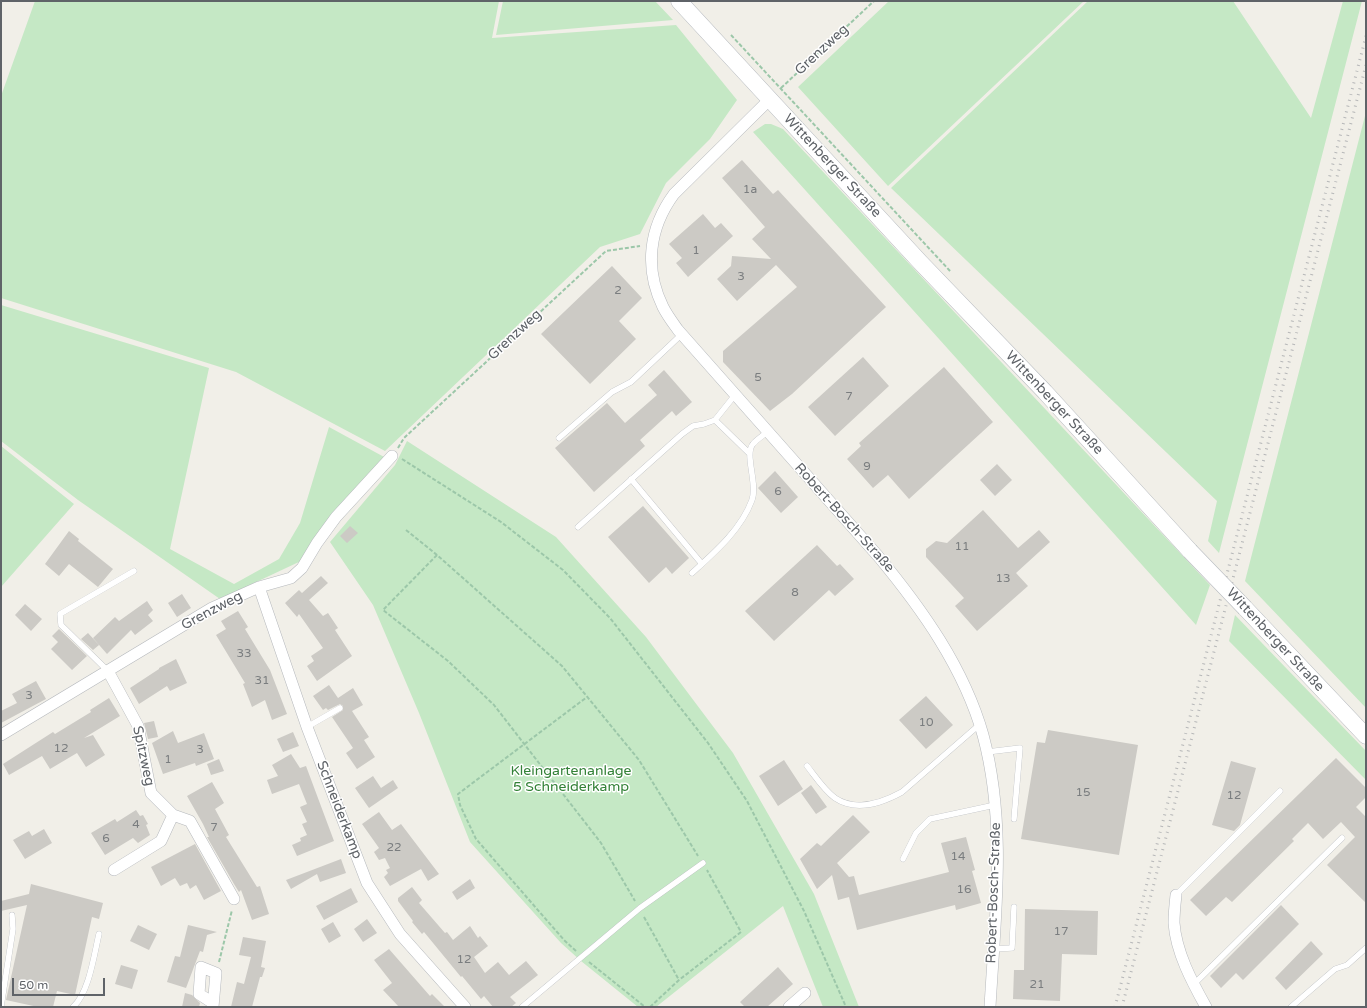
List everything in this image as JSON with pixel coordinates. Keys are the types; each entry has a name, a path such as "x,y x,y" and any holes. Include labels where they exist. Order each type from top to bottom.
{"main road":[{"name":"Wittenberger Straße","path":"679,1 920,262 1045,392 1190,551 1366,736"}],"street":[{"name":"Robert-Bosch-Straße","path":"770,99 674,194 664,207 655,226 651,244 656,286 663,307 682,334 878,556 926,617 960,677 979,724 987,752 996,805 998,858 990,1007"},
{"name":"Grenzweg","path":"1,735 212,608 259,587 291,578 302,568 317,543 336,517 396,456"},
{"name":"Schneiderkamp","path":"259,587 307,727 367,883 400,934 466,1007"},
{"name":"Spitzweg","path":"108,671 138,726 151,794 173,815 190,821 234,900"},
{"path":"114,870 161,841 173,815"},
{"path":"1176,895 1174,923 1177,939 1193,984 1206,1007"},
{"path":"200,967 216,973 213,1005 199,994 200,967"},
{"path":"789,1007 805,994"}],"lane":[{"path":"559,438 612,392 631,382 682,334"},
{"path":"578,527 682,434 694,426 715,420 735,395"},
{"path":"715,420 749,453"},
{"path":"692,574 721,546 744,517 752,499 754,478 749,453 752,444 767,432"},
{"path":"631,479 702,564"},
{"path":"108,671 61,625 60,614 134,571"},
{"path":"307,727 340,708"},
{"path":"806,766 834,797 844,803 871,804 888,800 902,792 979,724"},
{"path":"987,752 1020,748 1014,819"},
{"path":"1176,895 1280,791"},
{"path":"903,859 916,833 930,819 996,805"},
{"path":"1193,984 1342,838"},
{"path":"522,1007 640,908 703,863"},
{"path":"994,949 1012,948 1014,907"},
{"path":"1,1007 13,929 12,914"},
{"path":"73,1007 79,1002 88,977 99,934"},
{"path":"1291,1007 1335,969 1347,965 1366,948"}],"path":[{"name":"Grenzweg","path":"770,99 874,1"},
{"name":"Grenzweg","path":"396,456 404,438 606,251 651,244"},
{"path":"396,456 501,522 563,570 610,618 708,743 747,801 804,911 846,1007"},
{"path":"406,530 437,555 562,666 639,760 703,863 741,932 679,980 650,1007"},
{"path":"437,555 383,610 448,661 494,705 601,843 640,908 679,980"},
{"path":"587,696 458,794 460,805 476,839 564,940 582,957 645,1007"},
{"path":"216,973 234,900"}],"green space":[{"path":"35,1 499,1 492,38 676,25 737,100 710,139 666,183 640,234 600,247 385,451 236,372 1,298 1,96"},
{"path":"503,1 655,1 673,20 496,35"},
{"path":"889,1 1084,1 888,186 798,87"},
{"path":"1088,1 1233,1 1311,118 1343,1 1362,1 1219,553 1208,541 1217,501 891,188"},
{"path":"1366,112 1366,708 1245,581"},
{"path":"765,124 771,124 783,129 1210,585 1196,625 753,132"},
{"path":"1,305 209,368 170,549 234,584 279,559 300,523 329,427 386,458 301,561 220,599 78,500 1,441"},
{"name":"Kleingartenanlage 5 Schneiderkamp","path":"407,441 556,537 646,637 733,753 814,894 859,1007 823,1007 783,906 656,1007 638,1007 561,943 470,842 419,713 373,605 330,542 395,465"},
{"path":"1,446 74,504 1,587"},
{"path":"1235,615 1366,751 1366,780 1229,641"}],"building":[{"path":"742,160 773,194 778,190 886,307 792,394 770,411 723,362 723,351 797,287 776,265 737,301 717,279 731,266 732,256 771,259 752,239 765,227 722,178"},
{"path":"703,214 715,228 721,223 733,236 688,277 676,263 682,258 669,244"},
{"path":"612,266 642,298 619,321 636,339 590,384 541,334"},
{"path":"863,357 889,386 835,436 808,407"},
{"path":"944,367 993,422 909,499 888,475 873,488 847,459 861,446 859,443"},
{"path":"664,370 692,402 676,416 672,411 640,440 645,446 594,492 555,448 607,403 625,423 657,395 648,385"},
{"path":"997,464 1012,480 995,496 980,480"},
{"path":"775,471 798,497 781,513 758,488"},
{"path":"643,506 689,558 672,574 666,567 649,583 608,537"},
{"path":"983,510 1018,548 1039,530 1050,542 1016,573 1028,586 977,631 955,606 964,598 926,557 926,549 936,541 947,543"},
{"path":"350,526 358,533 347,543 340,536"},
{"path":"69,531 79,539 78,541 113,569 98,587 69,564 59,576 45,564"},
{"path":"817,545 837,566 840,564 854,579 835,596 829,590 774,641 745,611"},
{"path":"321,576 328,583 309,600 323,616 328,613 338,628 335,630 352,656 317,681 307,666 314,661 311,656 323,648 299,614 297,617 285,603 299,590 302,593"},
{"path":"182,594 191,608 177,617 168,603"},
{"path":"147,601 153,610 148,615 153,621 135,635 131,630 107,654 93,638 115,617 119,621"},
{"path":"25,604 42,619 31,631 15,615"},
{"path":"238,611 248,627 245,629 270,670 287,714 272,720 265,700 252,707 243,684 245,683 216,635 226,629 221,621"},
{"path":"59,629 87,656 72,670 51,649 58,642 52,636"},
{"path":"88,633 99,645 93,650 81,639"},
{"path":"176,659 187,683 170,691 167,686 139,704 130,688 159,668"},
{"path":"36,681 46,699 1,723 1,711 17,703 12,694"},
{"path":"329,685 338,698 353,688 363,705 352,711 369,737 364,740 375,757 357,769 346,753 353,748 332,717 343,710 343,706 340,704 328,710 326,708 323,710 313,696"},
{"path":"926,696 953,725 926,749 899,720"},
{"path":"109,698 120,716 84,738 93,735 105,755 86,767 77,753 50,769 42,756 9,775 3,764 53,732 55,734 91,712 90,710"},
{"path":"154,721 158,737 148,739 144,723"},
{"path":"1048,730 1138,745 1119,855 1021,839 1037,742 1045,743"},
{"path":"173,731 178,743 204,733 214,759 196,766 195,763 163,774 152,743"},
{"path":"293,732 299,746 283,752 277,739"},
{"path":"291,754 300,768 306,766 334,841 297,856 292,845 301,841 300,838 307,835 302,824 307,822 300,807 307,804 299,784 272,794 267,780 278,776 272,765"},
{"path":"1336,758 1366,788 1366,797 1356,807 1366,817 1366,903 1327,865 1355,837 1341,822 1323,839 1308,823 1292,839 1294,841 1232,902 1226,897 1206,916 1190,900"},
{"path":"219,759 224,771 211,775 207,764"},
{"path":"784,760 803,789 778,806 759,776"},
{"path":"1231,761 1256,768 1240,825 1234,831 1212,825"},
{"path":"373,776 381,788 393,780 398,788 369,808 355,788"},
{"path":"212,782 224,803 215,809 229,835 226,837 257,887 260,886 269,914 252,920 241,890 239,892 207,837 209,837 203,824 187,796"},
{"path":"811,785 827,807 816,814 801,793"},
{"path":"136,810 140,816 143,815 148,824 146,825 150,835 138,843 133,838 105,855 91,833 115,819 117,822"},
{"path":"379,812 392,830 401,824 439,874 428,881 421,869 390,886 384,877 388,873 386,870 390,868 385,858 379,860 374,852 379,848 362,824"},
{"path":"853,815 870,832 837,863 849,877 854,876 859,895 949,872 941,843 966,837 975,870 972,871 981,903 956,910 955,905 857,930 849,897 838,900 832,875 817,889 800,859 817,843 821,846"},
{"path":"44,829 52,843 25,859 13,840 29,831 32,836"},
{"path":"195,844 221,891 204,900 196,885 190,889 187,883 180,886 175,878 161,886 151,867"},
{"path":"341,859 346,873 320,882 317,874 291,889 286,880"},
{"path":"470,879 475,888 457,900 452,892"},
{"path":"31,884 103,903 99,919 92,917 75,995 57,991 53,1007 38,1007 6,1000 27,905 1,911 1,901 29,894"},
{"path":"412,887 422,900 419,903 453,940 470,926 478,938 480,936 488,946 474,957 485,973 498,962 509,975 526,961 538,975 510,997 516,1003 511,1007 493,1007 484,996 481,999 424,932 422,934 398,901 398,898"},
{"path":"351,888 358,902 324,920 316,906"},
{"path":"1281,905 1299,924 1243,980 1236,973 1221,988 1210,976"},
{"path":"1025,909 1098,911 1097,955 1062,954 1060,1001 1013,999 1014,970 1024,970"},
{"path":"367,919 377,933 363,942 354,929"},
{"path":"333,922 341,936 329,943 321,929"},
{"path":"138,925 157,934 149,950 130,941"},
{"path":"188,925 217,932 207,935 203,952 200,951 186,988 167,982 175,956 180,957"},
{"path":"243,937 266,941 261,967 265,968 262,977 260,977 252,1007 231,1007 237,982 244,984 251,957 239,955"},
{"path":"1311,941 1323,954 1286,990 1275,978"},
{"path":"389,949 430,996 432,994 445,1007 399,1007 383,990 392,983 374,960"},
{"path":"121,965 138,970 132,989 115,984"},
{"path":"778,967 793,984 767,1007 745,1007 740,1002"},
{"path":"185,993 192,995 200,1003 199,1007 182,1007"}],"railway":[{"path":"1115,1007 1366,36"},
{"path":"1122,1007 1366,65"}]}
